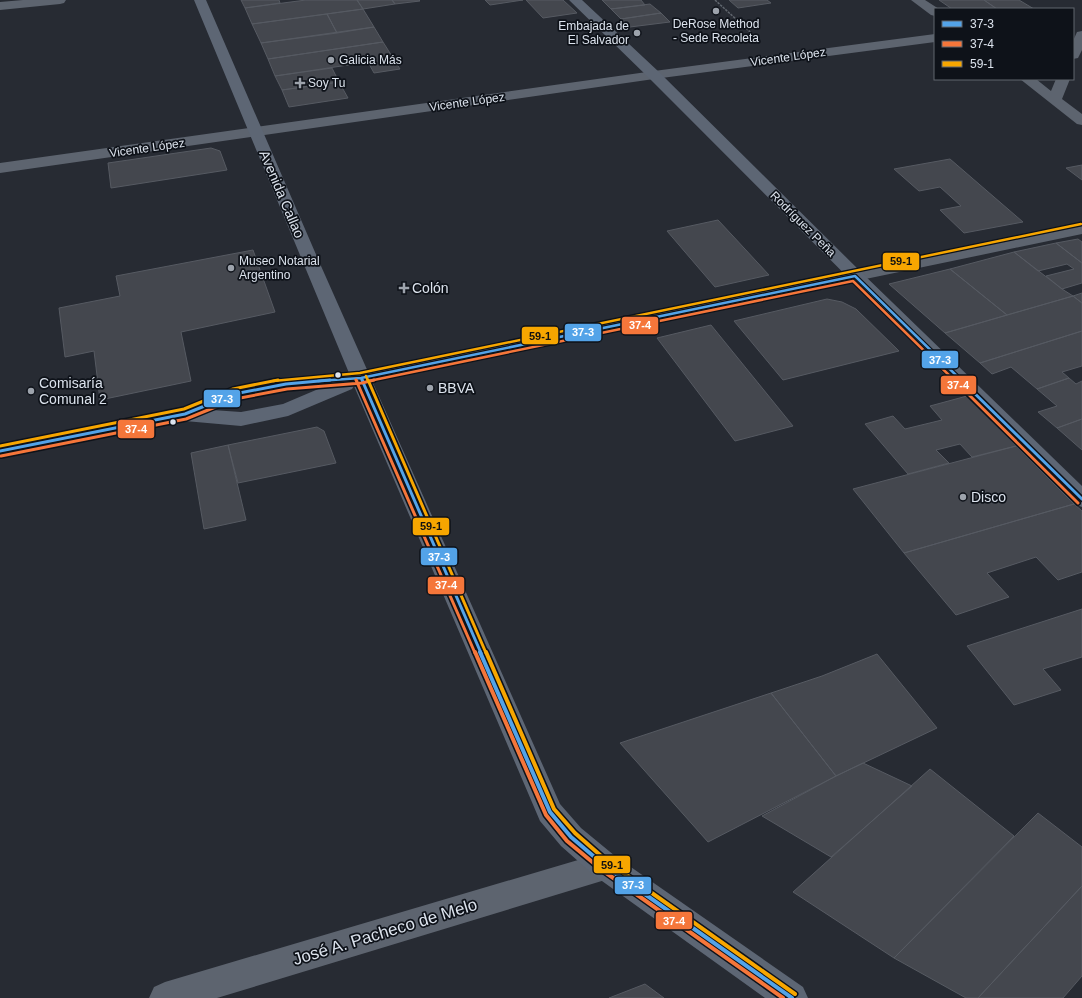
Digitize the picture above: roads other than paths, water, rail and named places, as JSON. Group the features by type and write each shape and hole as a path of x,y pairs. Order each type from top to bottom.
{"main road":[{"name":"Avenida Callao","path":"200,0 361,378 550,812 571,837 606,866 792,998"},
{"name":"Rodríguez Peña","path":"575,0 654,75 855,276 1082,499"},
{"path":"184,414 241,419 288,410 361,378"},
{"path":"0,451 184,414 234,394 286,384 361,378"}],"street":[{"path":"0,6 60,0"},
{"path":"917,0 934,11"},
{"path":"1074,53 1082,33"},
{"name":"Vicente López","path":"0,168 257,133 654,75 934,38"},
{"path":"1028,80 1082,121"},
{"path":"1054,100 1063,80"},
{"path":"361,378 1082,230"},
{"name":"José A. Pacheco de Melo","path":"165,998 606,866"}],"place":[{"name":"DeRose Method - Sede Recoleta","path":"716,11"},
{"name":"Embajada de El Salvador","path":"637,33"},
{"name":"Galicia Más","path":"331,60"},
{"name":"Soy Tu","path":"300,83"},
{"name":"Museo Notarial Argentino","path":"231,268"},
{"name":"Colón","path":"404,288"},
{"name":"BBVA","path":"430,388"},
{"name":"Comisaría Comunal 2","path":"31,391"},
{"name":"Disco","path":"963,497"}]}
